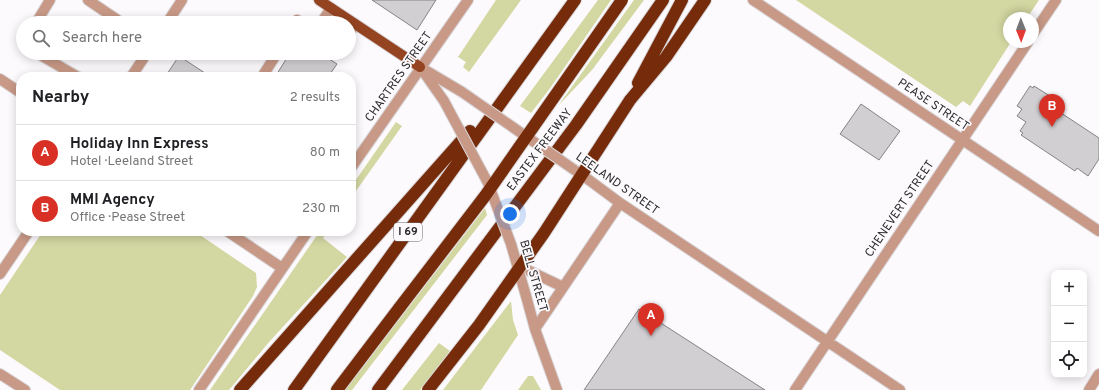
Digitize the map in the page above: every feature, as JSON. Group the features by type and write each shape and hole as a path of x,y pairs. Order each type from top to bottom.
{"highway":[{"name":"I 69","path":"294,390 575,0"},
{"path":"337,390 485,196 622,0"},
{"name":"EASTEX FREEWAY","path":"378,390 576,126 663,0"},
{"path":"428,390 479,325 540,239 630,100 682,0"},
{"path":"630,100 666,57 705,0"},
{"path":"240,390 521,73"}],"main road":[{"name":"LEELAND STREET","path":"319,0 343,16"},
{"name":"LEELAND STREET","path":"356,25 420,67"}],"street":[{"path":"40,16 50,0"},
{"path":"88,0 112,16"},
{"path":"172,16 182,0"},
{"name":"CHARTRES STREET","path":"356,161 468,0"},
{"name":"PEASE STREET","path":"753,0 1099,231"},
{"path":"1039,25 1056,0"},
{"path":"326,16 331,8"},
{"name":"CHENEVERT STREET","path":"795,390 829,342 897,236 1024,48"},
{"path":"49,60 69,72"},
{"path":"134,72 142,60"},
{"path":"265,72 273,60"},
{"name":"LEELAND STREET","path":"420,67 462,92 589,180 620,204 900,390"},
{"name":"BELL STREET","path":"420,67 444,101 488,183 517,265 534,329 557,390"},
{"path":"0,79 16,90"},
{"path":"534,329 620,204"},
{"path":"0,274 26,236"},
{"path":"234,236 282,268"},
{"path":"199,390 304,236"},
{"path":"517,265 563,287"},
{"path":"0,374 25,390"},
{"path":"1089,390 1099,374"}],"green space":[{"path":"496,0 521,0 469,72 463,67 466,62 458,57"},
{"path":"598,0 611,0 551,87 531,113 520,106"},
{"path":"634,0 644,0 592,70 558,106"},
{"path":"796,0 1039,0 1031,12 1003,12 1003,48 1007,48 970,106 963,101 956,107"},
{"path":"396,122 402,126 356,191 356,180"},
{"path":"485,208 487,215 352,390 345,390"},
{"path":"40,236 201,236 256,273 257,287 253,296 190,390 60,390 0,350 0,295"},
{"path":"317,236 324,236 323,238 347,257 270,341 229,390 210,390"},
{"path":"511,301 513,320 518,335 481,390 443,390"},
{"path":"439,343 450,351 420,390 402,390"},
{"path":"528,376 533,376 541,390 518,390"}],"building":[{"path":"372,0 436,0 417,30"},
{"path":"176,60 185,60 203,72 168,72"},
{"path":"286,60 331,60 337,64 331,72 278,72"},
{"path":"1030,86 1033,88 1034,86 1050,96 1046,103 1099,138 1099,159 1088,176 1077,168 1075,171 1021,135 1023,133 1020,131 1026,122 1017,116 1022,109 1017,106"},
{"path":"861,104 900,131 879,160 840,134"},
{"path":"639,309 765,390 584,390"}],"place":[{"name":"MMI Agency","path":"1052,127"},
{"name":"Holiday Inn Express","path":"651,336"}]}
